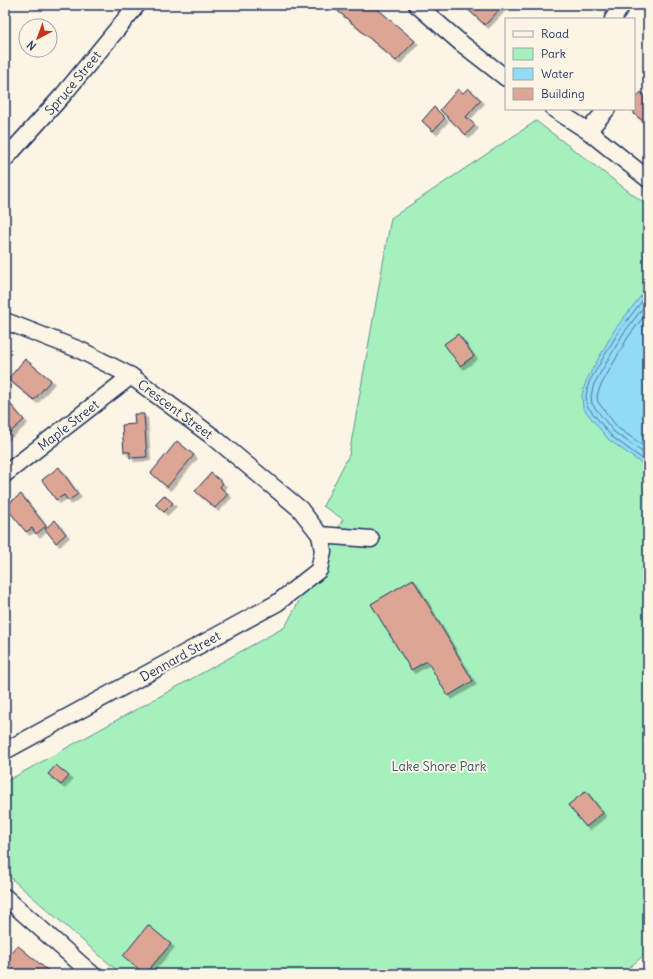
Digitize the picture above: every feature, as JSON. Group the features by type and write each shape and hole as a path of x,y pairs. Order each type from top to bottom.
{"street":[{"name":"Spruce Street","path":"5,159 62,95 137,5"},
{"path":"417,5 461,43 505,77"},
{"path":"614,18 622,5"},
{"path":"556,110 588,131 648,179"},
{"path":"588,131 606,110"},
{"name":"Crescent Street","path":"5,322 80,350 131,376 216,438 300,509 320,535"},
{"name":"Maple Street","path":"5,474 131,376"},
{"path":"320,535 371,538"},
{"name":"Dennard Street","path":"5,751 277,603 319,570 323,551 320,535"},
{"path":"5,897 92,974"}],"green space":[{"name":"Lake Shore Park","path":"536,121 648,206 648,952 621,974 121,974 5,873 5,782 285,627 343,519 323,506 349,455 391,218"}],"water":[{"path":"648,287 648,468 608,439 583,408 582,395 586,381 615,329"}],"building":[{"path":"331,5 373,5 415,41 396,61"},
{"path":"463,5 504,5 485,25"},
{"path":"468,88 481,100 466,117 475,125 466,135 440,110 458,89 463,93"},
{"path":"641,92 648,98 648,125 634,114 635,99"},
{"path":"434,107 445,118 433,131 422,121"},
{"path":"458,334 474,356 460,366 444,344"},
{"path":"25,359 51,380 34,400 8,379"},
{"path":"5,398 24,420 5,437"},
{"path":"134,414 144,414 147,457 130,458 130,452 124,452 122,425 135,424"},
{"path":"177,441 194,455 167,487 151,473"},
{"path":"59,467 78,494 68,501 64,495 56,500 42,480"},
{"path":"211,473 223,483 220,487 228,494 215,508 195,491"},
{"path":"21,494 46,526 36,534 32,528 26,532 5,506"},
{"path":"164,495 173,503 164,512 155,504"},
{"path":"55,520 66,534 56,543 45,529"},
{"path":"413,579 473,681 448,696 427,661 411,670 371,604"},
{"path":"56,765 69,776 61,785 48,774"},
{"path":"586,791 603,813 586,827 568,805"},
{"path":"148,925 171,944 145,974 123,956"},
{"path":"17,945 52,974 5,974 5,960"}]}
